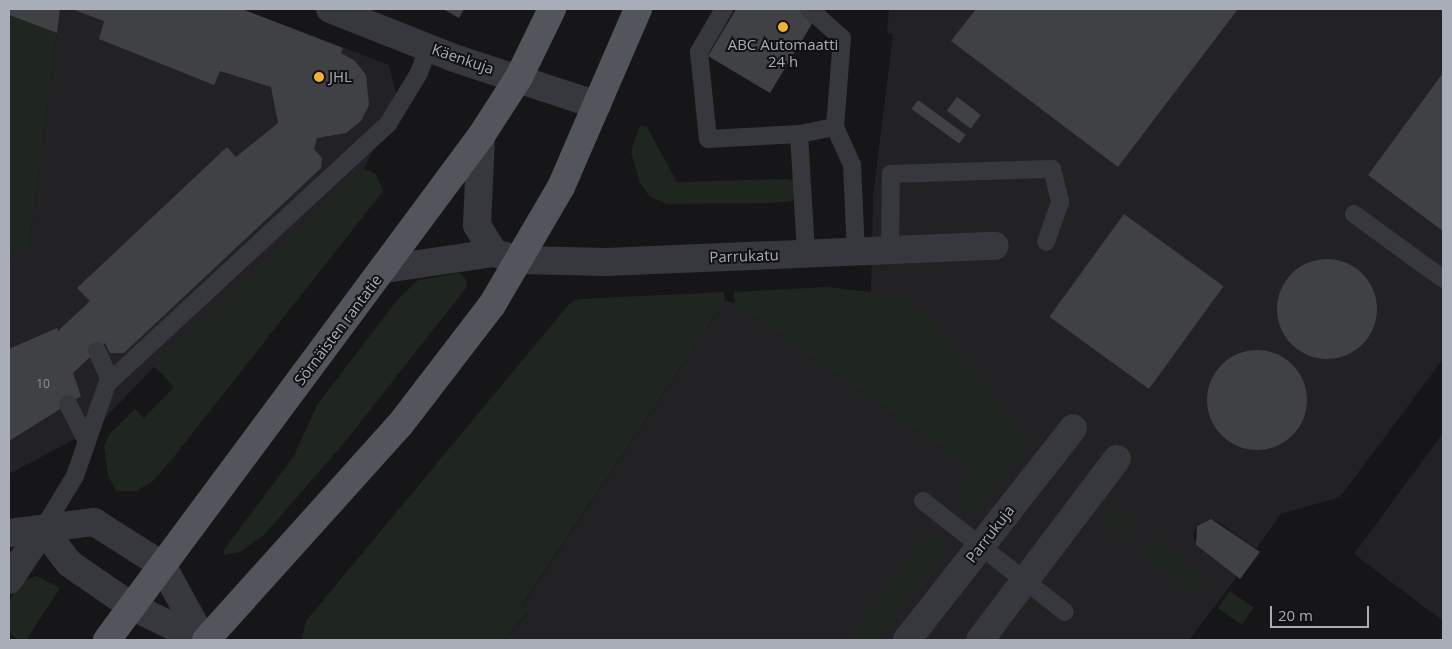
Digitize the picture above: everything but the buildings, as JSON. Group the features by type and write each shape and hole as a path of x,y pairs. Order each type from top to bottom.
{"main road":[{"name":"Sörnäisten rantatie","path":"107,640 385,269 481,136 518,77 552,9"},
{"path":"203,640 399,426 492,304 521,260 561,187 638,9"}],"street":[{"name":"Käenkuja","path":"330,9 428,48 597,105"},
{"path":"481,136 477,225 494,253"},
{"name":"Parrukatu","path":"385,269 494,253 521,260 606,262 995,246"},
{"name":"Parrukuja","path":"907,640 1073,428"},
{"path":"980,640 1116,459"},
{"path":"9,533 94,522 162,565 203,640"},
{"path":"43,529 70,563 132,606 203,640"},
{"path":"9,580 43,529"}],"lane":[{"path":"724,9 699,52 708,139 799,134 835,127"},
{"path":"809,9 842,38 835,127 852,165 856,252"},
{"path":"43,529 75,476 110,380 388,124 420,73 428,48"},
{"path":"799,134 806,254"},
{"path":"890,250 891,174 1052,169 1060,202 1046,242"},
{"path":"1354,214 1443,279"},
{"path":"96,351 110,380"},
{"path":"68,404 87,442"},
{"path":"923,501 982,544 1065,612"}],"shaded area":[{"path":"60,9 242,9 389,65 397,97 364,169 155,366 94,429 9,474 9,257 29,248"},
{"path":"889,9 1443,9 1443,359 1340,497 1281,514 1256,549 1217,521 1208,520 1197,526 1193,535 1198,547 1237,577 1189,640 504,640 529,612 522,606 725,301 735,303 975,471 934,322 907,300 871,292 873,196 893,34 887,33"},
{"path":"9,15 57,33 29,248 9,257"},
{"path":"640,125 647,127 677,182 786,179 792,180 797,195 792,201 775,203 667,204 650,197 640,183 631,152"},
{"path":"364,169 376,174 383,191 153,481 136,491 116,491 108,475 104,446 109,435 135,409 144,418 174,387 154,366"},
{"path":"460,273 467,281 466,288 344,443 264,535 240,552 224,555 223,551 294,456 317,405 398,299 418,280"},
{"path":"826,287 871,292 907,299 915,305 934,322 1030,444 974,513 954,500 975,471 735,303 734,292"},
{"path":"724,292 725,301 522,605 529,611 504,640 302,640 306,621 570,303 579,299"},
{"path":"1443,433 1443,621 1354,554"},
{"path":"1112,506 1136,523 1124,539 1101,522"},
{"path":"928,533 948,546 877,640 847,640"},
{"path":"1155,539 1206,578 1194,593 1143,555"},
{"path":"36,576 60,588 27,639 18,639 9,633 9,601 23,581"},
{"path":"1230,591 1254,608 1242,625 1218,608"}],"place":[{"name":"ABC Automaatti 24 h","path":"783,27"},
{"name":"JHL","path":"319,77"}]}
